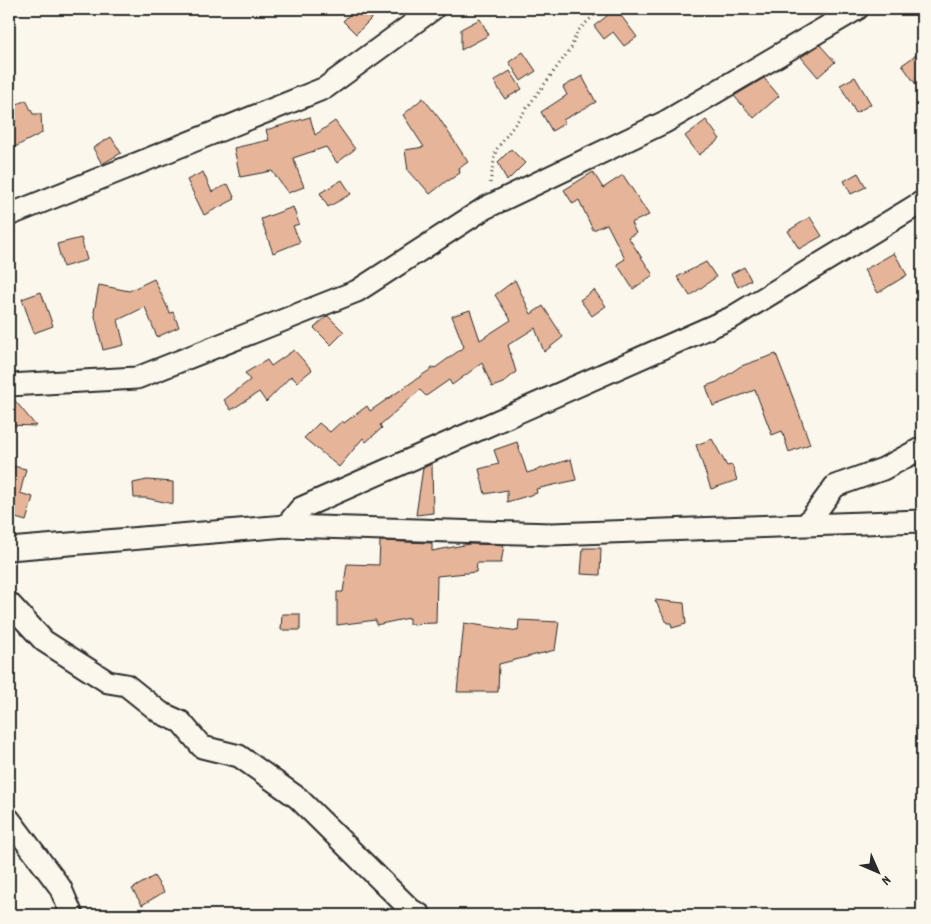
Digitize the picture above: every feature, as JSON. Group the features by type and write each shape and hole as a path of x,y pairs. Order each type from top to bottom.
{"street":[{"path":"9,215 325,88 433,9"},
{"path":"9,385 137,378 357,291 485,208 665,122 857,9"},
{"path":"286,526 301,508 731,318 922,202"},
{"path":"807,524 836,486 882,469 922,448"},
{"path":"9,549 286,526 552,534 922,521"},
{"path":"9,604 44,641 108,682 126,685 161,713 182,722 202,747 239,756 298,798 411,910 420,915"},
{"path":"9,819 60,887 72,915"}],"path":[{"path":"485,208 496,150 571,48 577,32 600,9"}],"building":[{"path":"355,9 364,9 373,17 356,34 343,21"},
{"path":"616,9 637,37 624,46 613,32 604,39 594,26"},
{"path":"480,19 489,35 461,50 461,29"},
{"path":"820,45 835,62 818,77 801,57"},
{"path":"523,52 536,71 521,81 509,62"},
{"path":"916,55 922,63 922,93 902,65"},
{"path":"510,71 522,89 505,99 494,81"},
{"path":"582,76 596,102 563,120 565,123 552,131 541,112 567,95 563,87"},
{"path":"855,77 871,104 856,113 840,85"},
{"path":"764,78 779,96 754,118 734,96"},
{"path":"423,98 439,118 468,162 459,168 460,173 430,194 408,171 405,150 424,147 403,115"},
{"path":"26,100 33,114 41,114 42,133 9,150 9,108"},
{"path":"310,117 315,135 335,121 355,149 337,163 326,147 293,158 304,187 288,193 272,171 240,177 234,148 269,140 266,130"},
{"path":"706,120 720,139 699,155 685,136"},
{"path":"111,137 121,153 102,164 93,148"},
{"path":"511,149 525,163 507,181 498,162"},
{"path":"203,172 212,192 228,184 235,199 204,215 187,180"},
{"path":"593,172 603,188 623,175 649,215 631,223 636,233 628,237 653,275 633,289 617,264 625,259 607,224 593,230 579,200 573,204 564,190"},
{"path":"858,173 866,187 851,194 844,181"},
{"path":"342,180 351,194 328,207 320,193"},
{"path":"293,207 299,224 293,226 300,242 273,253 261,219"},
{"path":"810,217 822,236 799,249 788,231"},
{"path":"81,238 87,260 63,267 57,244"},
{"path":"894,253 907,275 878,293 864,270"},
{"path":"706,262 716,277 690,296 677,277"},
{"path":"744,267 751,280 738,287 731,274"},
{"path":"154,279 170,313 173,312 179,327 157,337 145,307 118,320 124,345 103,350 94,312 99,285 129,291"},
{"path":"515,280 531,314 543,306 563,337 544,352 535,328 508,345 516,372 503,383 492,387 482,363 452,385 449,380 426,396 420,390 380,425 382,428 366,442 363,438 339,467 304,438 319,423 330,432 342,421 344,423 367,406 370,411 464,347 452,316 470,310 480,340 511,320 495,295"},
{"path":"594,290 606,306 592,316 580,300"},
{"path":"41,292 53,326 34,333 22,299"},
{"path":"327,316 344,332 331,345 314,328"},
{"path":"294,350 312,370 297,382 291,376 266,402 259,392 231,410 224,400 250,380 245,373 267,360 271,366"},
{"path":"776,354 810,444 789,452 782,431 772,435 755,390 713,406 706,386 717,382 741,366"},
{"path":"9,397 12,397 36,426 9,425"},
{"path":"712,439 727,466 732,465 737,480 711,489 696,445"},
{"path":"517,442 527,473 571,459 576,480 536,489 537,493 507,502 507,490 485,494 479,469 499,464 494,450"},
{"path":"432,464 433,513 416,515 423,468"},
{"path":"9,465 26,469 20,493 33,497 26,521 9,516"},
{"path":"147,480 173,482 173,504 146,498 134,498 133,483"},
{"path":"380,541 432,543 432,551 469,544 504,545 501,563 477,563 476,572 437,576 436,623 409,624 409,618 376,625 376,620 337,625 337,592 343,592 347,564 379,565"},
{"path":"583,548 601,548 600,575 581,574"},
{"path":"655,600 684,603 686,624 672,628 671,623 667,623"},
{"path":"282,614 300,614 300,630 281,630"},
{"path":"519,620 559,622 555,650 499,664 498,692 457,692 464,623 518,631"},
{"path":"154,876 164,892 142,905 132,889"}]}
